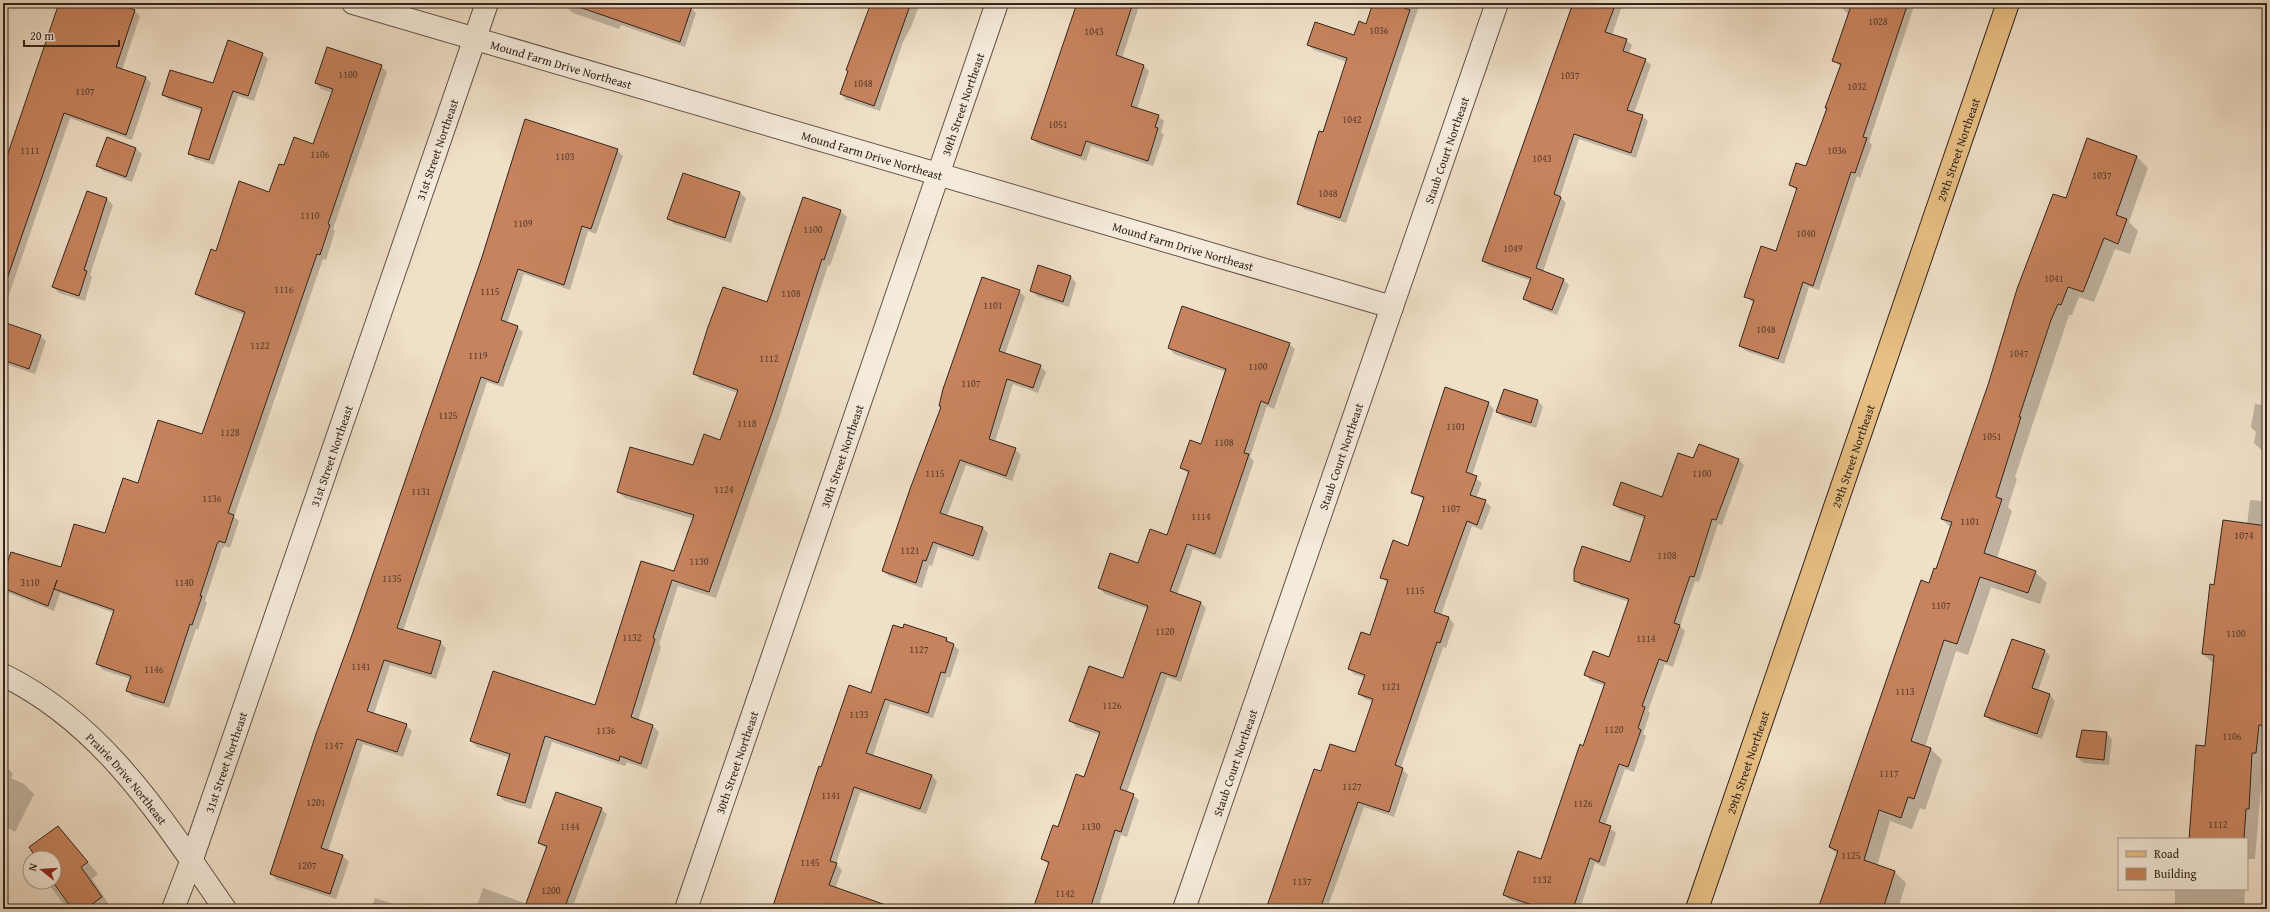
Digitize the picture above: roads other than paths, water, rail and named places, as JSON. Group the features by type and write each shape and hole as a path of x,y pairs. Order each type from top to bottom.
{"main road":[{"name":"29th Street Northeast","path":"1697,909 2008,3"}],"street":[{"name":"Mound Farm Drive Northeast","path":"353,3 475,40 939,173 1392,307"},
{"name":"31st Street Northeast","path":"173,909 191,862 487,3"},
{"name":"30th Street Northeast","path":"686,909 997,3"},
{"name":"Staub Court Northeast","path":"1184,909 1497,3"},
{"name":"Prairie Drive Northeast","path":"3,675 30,688 72,721 111,756 152,804 225,909"}]}
